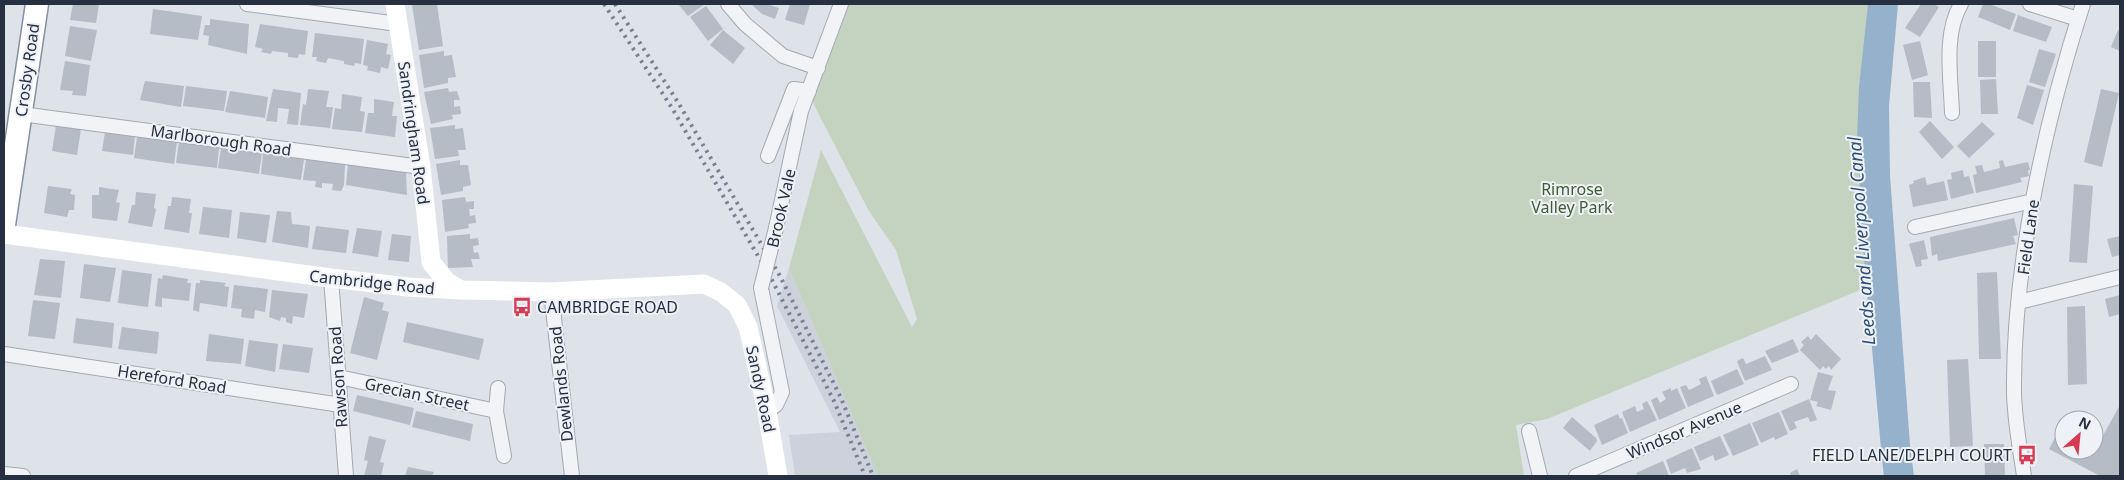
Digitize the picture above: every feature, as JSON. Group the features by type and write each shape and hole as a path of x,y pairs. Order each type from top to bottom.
{"highway":[{"name":"Crosby Road","path":"4,225 37,4"}],"main road":[{"name":"Sandringham Road","path":"395,4 421,167 431,262"},
{"name":"Cambridge Road","path":"4,234 408,287 551,292 704,284 721,292 736,305"},
{"path":"408,287 420,279 431,262 447,282 461,290"},
{"name":"Sandy Road","path":"736,305 748,327 767,411 778,476"}],"street":[{"path":"248,4 398,24"},
{"path":"728,4 744,24 783,56 818,68"},
{"name":"Brook Vale","path":"767,411 776,405 782,392 761,288 801,111 841,4"},
{"path":"1952,113 1950,45 1954,16 1961,4"},
{"path":"2030,4 2078,20"},
{"name":"Field Lane","path":"2024,476 2014,390 2019,302 2033,201 2063,72 2083,4"},
{"path":"768,156 794,90 809,91"},
{"name":"Marlborough Road","path":"20,114 421,167"},
{"path":"1915,228 2033,201"},
{"path":"2019,302 2120,276"},
{"name":"Rawson Road","path":"331,278 346,476"},
{"name":"Dewlands Road","path":"551,292 572,476"},
{"name":"Hereford Road","path":"4,354 340,405"},
{"name":"Grecian Street","path":"338,377 496,411"},
{"name":"Windsor Avenue","path":"1576,476 1791,384"},
{"path":"498,388 496,411 504,456"},
{"path":"1529,431 1540,476"},
{"path":"4,474 23,476"}],"shaded area":[{"path":"789,268 878,476 795,476 789,435 840,432 777,306"}],"green space":[{"name":"Rimrose Valley Park","path":"841,4 1884,4 1882,281 1547,419 1516,425 1524,476 878,476 789,268 821,150 912,327 917,319 896,250 869,211 815,107 809,91"}],"water":[{"path":"1868,4 1898,4 1889,106 1890,176 1910,445 1914,476 1884,476 1882,460 1864,259 1857,140 1859,87"}],"building":[{"path":"73,4 99,4 96,23 70,20"},
{"path":"437,4 443,46 419,50 412,5"},
{"path":"678,4 705,4 688,16"},
{"path":"751,4 767,4 779,8 775,19 762,14"},
{"path":"790,4 810,4 804,25 785,20"},
{"path":"1921,4 1934,4 1939,7 1920,37 1905,28"},
{"path":"1983,4 1989,4 2016,14 2010,30 1978,17"},
{"path":"706,6 723,29 708,41 690,17"},
{"path":"153,9 202,16 198,40 150,34"},
{"path":"2018,15 2052,27 2046,42 2013,31"},
{"path":"210,19 249,24 247,54 208,45 209,36 203,35 205,25 210,25"},
{"path":"260,24 308,31 305,55 299,54 298,58 288,57 288,53 272,51 271,54 261,52 263,49 255,47"},
{"path":"70,26 97,30 91,61 65,56"},
{"path":"723,30 745,48 733,64 710,45"},
{"path":"2118,30 2120,31 2120,51 2111,47"},
{"path":"315,33 364,39 361,64 355,63 354,66 344,64 344,61 328,58 326,63 316,61 317,57 312,57"},
{"path":"367,40 388,44 386,54 391,55 388,69 381,67 380,73 367,70 368,66 363,65"},
{"path":"1920,41 1928,75 1912,80 1903,45"},
{"path":"1978,41 1996,41 1996,77 1978,77"},
{"path":"2039,49 2056,54 2045,87 2029,82"},
{"path":"444,51 444,56 452,55 456,77 448,78 448,83 424,88 419,55"},
{"path":"65,61 90,65 86,96 72,95 73,91 60,90"},
{"path":"1996,79 1998,114 1981,114 1980,80"},
{"path":"145,81 184,86 181,107 140,100"},
{"path":"1913,82 1930,82 1932,118 1914,117"},
{"path":"2027,85 2044,90 2033,125 2017,118"},
{"path":"186,86 227,91 224,111 183,106"},
{"path":"448,88 449,92 457,91 460,100 454,100 454,107 460,106 461,114 452,115 453,119 431,124 424,92"},
{"path":"273,89 301,93 298,125 287,124 289,109 278,108 277,122 266,121"},
{"path":"308,89 329,91 326,107 333,107 330,128 300,125 303,104 306,105"},
{"path":"2101,89 2119,93 2102,167 2084,162"},
{"path":"230,91 268,97 265,118 225,112"},
{"path":"342,94 362,97 360,111 365,112 362,132 332,129 335,108 341,109"},
{"path":"374,99 394,102 392,116 397,116 395,137 365,133 368,113 374,113"},
{"path":"1930,121 1954,147 1942,159 1919,132"},
{"path":"1982,122 1995,134 1969,158 1957,146"},
{"path":"56,125 81,129 77,155 52,151"},
{"path":"455,125 455,129 463,128 466,150 458,150 459,156 435,159 430,128"},
{"path":"105,132 135,136 133,155 102,151"},
{"path":"137,137 177,142 174,164 134,158"},
{"path":"179,142 219,148 217,168 176,163"},
{"path":"221,148 262,153 259,174 218,168"},
{"path":"263,153 304,159 301,180 261,174"},
{"path":"306,159 345,164 344,185 341,191 332,190 333,184 322,183 322,188 315,187 316,181 303,180"},
{"path":"460,160 460,165 468,165 471,185 463,187 463,191 441,195 436,164"},
{"path":"2003,160 2005,167 2028,162 2029,176 2020,178 2022,182 1976,193 1973,175 1977,174 1975,166 1982,165 1984,172 2000,168 1999,161"},
{"path":"348,164 406,172 407,195 346,185"},
{"path":"1963,170 1964,177 1969,176 1974,193 1951,199 1947,180 1952,179 1951,173"},
{"path":"1925,177 1927,185 1944,181 1948,200 1913,207 1909,185 1914,183 1913,181"},
{"path":"2074,184 2093,186 2087,263 2069,262"},
{"path":"48,186 72,189 70,194 75,195 74,210 69,210 67,217 44,213"},
{"path":"99,187 119,190 116,202 120,203 117,221 92,218 92,195 99,195"},
{"path":"136,192 156,194 154,208 156,209 152,227 128,223 132,205 135,205"},
{"path":"172,197 191,199 189,213 192,213 189,233 164,229 168,206 171,206"},
{"path":"465,197 466,202 474,201 474,209 469,209 470,216 475,215 476,223 468,224 469,228 445,232 442,200"},
{"path":"203,207 232,210 229,238 199,234"},
{"path":"277,211 291,212 292,224 310,226 308,248 272,242"},
{"path":"240,212 270,215 266,243 237,238"},
{"path":"2014,218 2018,235 2013,236 2016,244 1938,261 1937,254 1932,256 1930,237"},
{"path":"316,226 349,230 346,253 312,249"},
{"path":"357,228 382,231 378,257 352,253"},
{"path":"392,234 411,236 409,262 388,260"},
{"path":"470,234 470,239 478,238 479,245 473,246 474,253 478,252 480,259 471,259 473,267 448,268 447,236"},
{"path":"2120,236 2120,255 2112,257 2107,239"},
{"path":"1924,240 1928,259 1921,260 1922,266 1916,267 1909,244"},
{"path":"40,259 65,261 61,298 34,295"},
{"path":"84,264 116,268 110,302 80,298"},
{"path":"122,270 152,274 148,307 118,303"},
{"path":"1997,272 2001,359 1979,359 1977,273"},
{"path":"163,275 188,279 187,283 191,283 189,301 162,298 162,307 155,306 158,278 162,279"},
{"path":"200,280 226,283 224,286 229,287 227,307 200,303 199,312 193,310 196,283 200,283"},
{"path":"234,285 268,289 265,312 255,310 254,319 241,317 242,309 231,308"},
{"path":"272,290 308,294 304,318 293,316 292,324 286,322 286,318 281,317 280,321 269,317"},
{"path":"2120,295 2120,314 2109,317 2105,299"},
{"path":"364,297 384,303 382,310 389,312 377,360 350,353"},
{"path":"33,300 60,303 55,339 28,336"},
{"path":"2085,306 2087,384 2068,385 2067,307"},
{"path":"76,318 114,323 112,348 73,343"},
{"path":"407,322 484,339 479,360 403,342"},
{"path":"122,327 159,332 157,354 118,349"},
{"path":"209,334 244,339 241,364 206,361"},
{"path":"1816,334 1841,359 1831,370 1829,366 1826,369 1823,366 1820,370 1800,350 1804,345 1801,342 1808,336 1811,340"},
{"path":"1793,339 1799,352 1772,363 1765,351"},
{"path":"249,340 278,344 275,372 245,366"},
{"path":"283,344 313,348 309,373 279,369"},
{"path":"1765,356 1772,370 1745,381 1737,361 1743,358 1746,364"},
{"path":"1968,359 1973,446 1950,447 1947,360"},
{"path":"1737,369 1744,384 1717,395 1711,381"},
{"path":"1818,372 1833,376 1828,390 1836,391 1831,410 1816,406 1818,402 1810,400"},
{"path":"1706,376 1714,396 1688,407 1680,387 1686,385 1689,390 1701,384 1699,379"},
{"path":"1671,388 1671,391 1677,388 1686,408 1659,420 1651,400 1657,397 1660,403 1666,399 1662,392"},
{"path":"357,395 414,408 410,425 353,411"},
{"path":"1809,399 1817,420 1810,422 1808,417 1794,422 1797,428 1790,431 1781,411"},
{"path":"1647,401 1657,420 1630,432 1622,412 1635,406 1637,412 1644,409 1642,404"},
{"path":"2120,405 2120,476 2100,476 2070,460 2104,460 2104,434"},
{"path":"416,411 473,424 470,441 412,427"},
{"path":"1779,412 1788,434 1775,440 1774,437 1761,443 1752,423"},
{"path":"1618,414 1620,419 1622,418 1628,433 1602,445 1594,425"},
{"path":"1572,417 1596,438 1597,441 1590,451 1563,428"},
{"path":"1750,423 1759,445 1733,456 1723,435"},
{"path":"369,436 386,440 380,462 384,463 381,476 364,476 368,461 364,460"},
{"path":"1720,436 1729,455 1715,461 1713,455 1700,461 1694,447"},
{"path":"2054,440 2054,452 2049,449"},
{"path":"1984,444 2004,444 2005,476 1985,476"},
{"path":"1692,448 1701,469 1687,473 1685,468 1671,474 1666,460"},
{"path":"1663,461 1669,476 1638,476 1636,473"},
{"path":"408,467 434,472 432,476 405,476"},
{"path":"1797,469 1800,476 1791,476 1790,473"}],"railway":[{"path":"604,4 672,108 772,280 834,401 865,476"},
{"path":"615,4 679,104 780,276 841,398 873,476"}],"place":[{"name":"CAMBRIDGE ROAD","path":"522,307"},
{"name":"FIELD LANE/DELPH COURT","path":"2027,455"}],"water label":[{"name":"Leeds and Liverpool Canal","path":"1862,241"}]}
